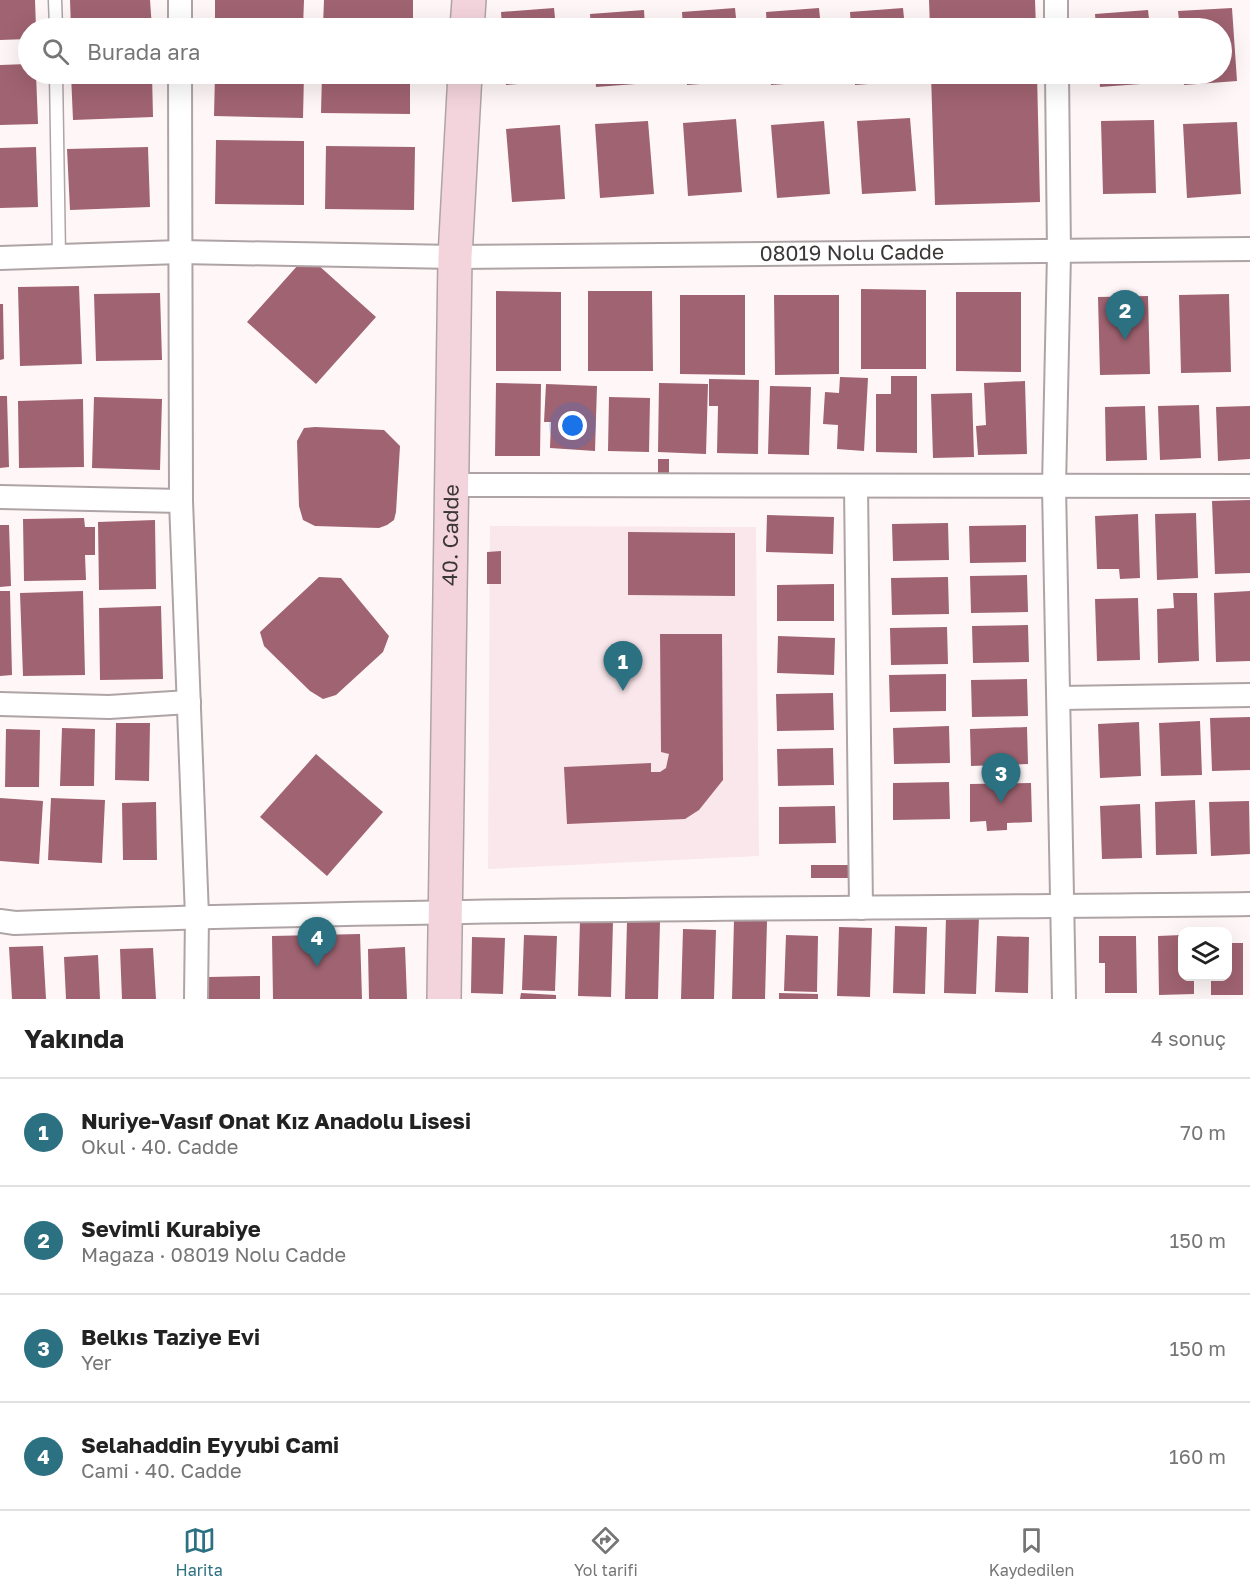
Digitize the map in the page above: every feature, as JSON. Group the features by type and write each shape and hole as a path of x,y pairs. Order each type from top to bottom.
{"street":[{"path":"180,0 180,18"},
{"path":"468,18 469,0"},
{"path":"1056,0 1056,18"},
{"path":"180,84 181,501 197,916 196,999"},
{"name":"40. Cadde","path":"444,999 455,257 464,84"},
{"path":"1057,84 1059,253 1054,487 1060,698 1064,999"},
{"name":"08019 Nolu Cadde","path":"0,258 180,252 455,257 1059,253 1250,249"},
{"path":"452,484 1250,486"},
{"path":"856,486 861,908"},
{"path":"0,497 181,501"},
{"path":"1060,698 1250,695"},
{"path":"0,704 109,707 189,702"},
{"path":"0,921 15,923 197,916 445,912 1250,904"}],"lane":[{"path":"55,0 56,18"},
{"path":"56,84 59,256"}],"shaded area":[{"path":"490,526 756,527 759,856 488,869"}],"building":[{"path":"0,0 35,0 36,18 18,18 18,39 0,40"},
{"path":"70,0 150,0 151,18 71,18"},
{"path":"215,0 304,0 303,18 215,18"},
{"path":"324,0 413,0 413,18 323,18"},
{"path":"929,0 1035,0 1036,18 930,18"},
{"path":"554,8 555,18 501,18 501,12"},
{"path":"735,8 736,18 682,18 682,12"},
{"path":"819,8 820,18 766,18 766,12"},
{"path":"903,8 904,18 850,18 850,12"},
{"path":"1232,8 1237,81 1232,81 1232,18 1179,18 1178,11"},
{"path":"644,10 644,18 590,18 590,14"},
{"path":"1148,10 1149,18 1095,18 1095,14"},
{"path":"18,64 18,84 36,84 38,124 0,125 0,65"},
{"path":"71,84 152,84 153,117 73,120"},
{"path":"215,84 304,84 303,118 214,116"},
{"path":"322,84 410,84 410,114 321,113"},
{"path":"596,84 636,84 596,87"},
{"path":"931,84 1037,84 1040,202 935,205"},
{"path":"1100,84 1140,84 1100,87"},
{"path":"910,118 916,191 862,194 857,121"},
{"path":"736,119 742,192 688,196 683,123"},
{"path":"1154,120 1156,193 1103,194 1101,121"},
{"path":"648,121 654,194 600,198 595,124"},
{"path":"824,121 830,194 777,198 771,125"},
{"path":"1237,122 1241,194 1187,198 1183,124"},
{"path":"560,125 565,199 512,202 506,129"},
{"path":"216,140 304,141 304,205 215,204"},
{"path":"326,146 415,147 414,210 325,209"},
{"path":"36,147 38,207 0,208 0,148"},
{"path":"148,147 150,207 70,210 67,149"},
{"path":"307,255 376,317 316,384 247,322"},
{"path":"79,286 82,364 20,366 18,287"},
{"path":"861,289 926,290 926,369 861,369"},
{"path":"496,291 561,292 561,371 496,371"},
{"path":"588,291 652,291 653,371 588,371"},
{"path":"956,292 1021,292 1021,372 956,371"},
{"path":"160,293 162,360 96,361 94,294"},
{"path":"1229,294 1231,372 1181,373 1179,295"},
{"path":"680,295 745,295 745,375 680,374"},
{"path":"774,295 839,295 839,374 775,375"},
{"path":"1148,296 1150,374 1100,375 1098,297"},
{"path":"0,304 3,304 4,359 0,360"},
{"path":"891,376 917,376 917,453 876,452 876,394 891,394"},
{"path":"840,377 868,378 864,451 837,449 838,425 823,424 825,392 839,393"},
{"path":"709,379 759,380 758,454 717,453 718,406 709,406"},
{"path":"1025,381 1027,454 978,455 976,426 986,425 984,383"},
{"path":"496,383 541,384 540,456 495,456"},
{"path":"659,383 708,384 706,454 658,452"},
{"path":"546,384 597,386 595,451 550,448 551,422 544,422"},
{"path":"770,386 811,387 809,455 768,454"},
{"path":"972,393 974,457 933,458 931,394"},
{"path":"0,396 7,396 9,467 0,468"},
{"path":"94,397 162,399 160,470 92,468"},
{"path":"609,397 650,398 649,452 608,451"},
{"path":"83,399 84,467 19,468 18,401"},
{"path":"1199,405 1201,458 1160,460 1158,406"},
{"path":"1145,406 1147,460 1106,461 1105,407"},
{"path":"1250,406 1250,459 1218,461 1216,407"},
{"path":"304,428 384,430 400,446 394,520 379,528 315,526 303,520 299,506 297,441"},
{"path":"658,459 669,459 669,476 658,476"},
{"path":"1250,500 1250,573 1215,574 1212,501"},
{"path":"1196,513 1198,578 1157,580 1155,514"},
{"path":"1138,514 1140,578 1120,579 1119,569 1097,569 1095,516"},
{"path":"767,515 834,517 833,554 766,552"},
{"path":"84,518 85,527 95,527 95,555 85,555 86,580 24,581 23,519"},
{"path":"155,520 156,589 99,590 98,522"},
{"path":"948,523 949,560 893,561 892,524"},
{"path":"0,525 9,525 11,586 0,587"},
{"path":"1026,525 1026,562 970,563 969,526"},
{"path":"628,532 735,533 735,596 628,595"},
{"path":"501,551 501,584 487,584 487,552"},
{"path":"1027,575 1028,612 971,613 970,576"},
{"path":"319,577 341,578 389,636 383,652 336,695 323,699 310,691 264,646 260,632"},
{"path":"948,577 949,614 892,615 891,578"},
{"path":"834,584 834,621 777,621 777,585"},
{"path":"0,591 10,591 12,675 0,676"},
{"path":"83,591 85,675 23,676 20,593"},
{"path":"1250,591 1250,661 1216,662 1214,593"},
{"path":"1173,593 1197,593 1199,661 1158,663 1157,609 1174,608"},
{"path":"1138,598 1140,660 1097,661 1095,599"},
{"path":"161,606 163,679 100,680 99,608"},
{"path":"1028,625 1029,662 973,663 972,626"},
{"path":"947,627 948,664 891,665 890,628"},
{"path":"660,634 722,634 723,780 699,810 685,819 567,824 564,767 651,763 651,772 660,772 666,768 669,754 661,752"},
{"path":"778,636 835,638 834,675 777,673"},
{"path":"946,674 946,711 890,712 889,675"},
{"path":"1027,679 1028,716 972,717 971,680"},
{"path":"833,693 834,730 777,731 776,694"},
{"path":"1250,717 1250,770 1212,771 1210,718"},
{"path":"1200,721 1202,775 1161,776 1159,723"},
{"path":"1139,722 1141,776 1100,778 1098,724"},
{"path":"116,723 150,723 149,781 115,780"},
{"path":"949,726 950,763 894,764 893,728"},
{"path":"1027,727 1028,764 971,766 970,729"},
{"path":"62,728 95,729 94,786 60,786"},
{"path":"6,729 40,730 39,787 5,787"},
{"path":"833,748 834,785 778,786 777,749"},
{"path":"316,754 383,812 327,876 260,817"},
{"path":"949,782 950,819 893,820 893,783"},
{"path":"1031,783 1032,822 1007,823 1007,830 987,831 986,821 970,822 970,784"},
{"path":"0,798 43,801 39,864 0,861"},
{"path":"51,798 105,800 102,863 48,860"},
{"path":"1195,800 1197,854 1156,855 1155,802"},
{"path":"1249,801 1250,854 1211,856 1209,802"},
{"path":"156,802 157,860 123,860 122,803"},
{"path":"1140,804 1142,858 1102,859 1100,806"},
{"path":"835,806 836,843 779,844 779,807"},
{"path":"811,865 855,865 855,878 811,878"},
{"path":"946,916 979,917 976,994 944,993"},
{"path":"580,920 613,921 611,997 578,996"},
{"path":"734,920 767,921 765,999 732,999"},
{"path":"627,921 660,922 658,999 625,999"},
{"path":"895,926 927,927 925,994 893,993"},
{"path":"839,927 872,928 870,997 837,996"},
{"path":"683,929 716,930 714,999 681,999"},
{"path":"360,934 362,999 273,999 272,936"},
{"path":"524,935 557,936 555,991 522,990"},
{"path":"786,935 818,936 817,992 784,991"},
{"path":"1178,935 1178,981 1194,981 1194,994 1159,995 1158,936"},
{"path":"997,936 1029,937 1028,993 995,992"},
{"path":"1099,936 1136,936 1137,993 1105,993 1105,963 1099,963"},
{"path":"472,937 505,938 503,994 471,993"},
{"path":"1232,943 1243,943 1243,995 1211,995 1211,981 1232,981"},
{"path":"43,946 46,999 12,999 9,947"},
{"path":"405,947 407,999 369,999 368,949"},
{"path":"153,948 156,999 122,999 120,949"},
{"path":"98,955 100,999 66,999 64,957"},
{"path":"260,976 260,999 209,999 209,977"},
{"path":"521,993 556,995 556,999 520,999"},
{"path":"779,993 818,994 818,999 779,999"}],"place":[{"name":"Sevimli Kurabiye","path":"1125,340"},
{"name":"Nuriye-Vasıf Onat Kız Anadolu Lisesi","path":"623,691"},
{"name":"Belkıs Taziye Evi","path":"1001,803"},
{"name":"Selahaddin Eyyubi Cami","path":"317,967"}]}
